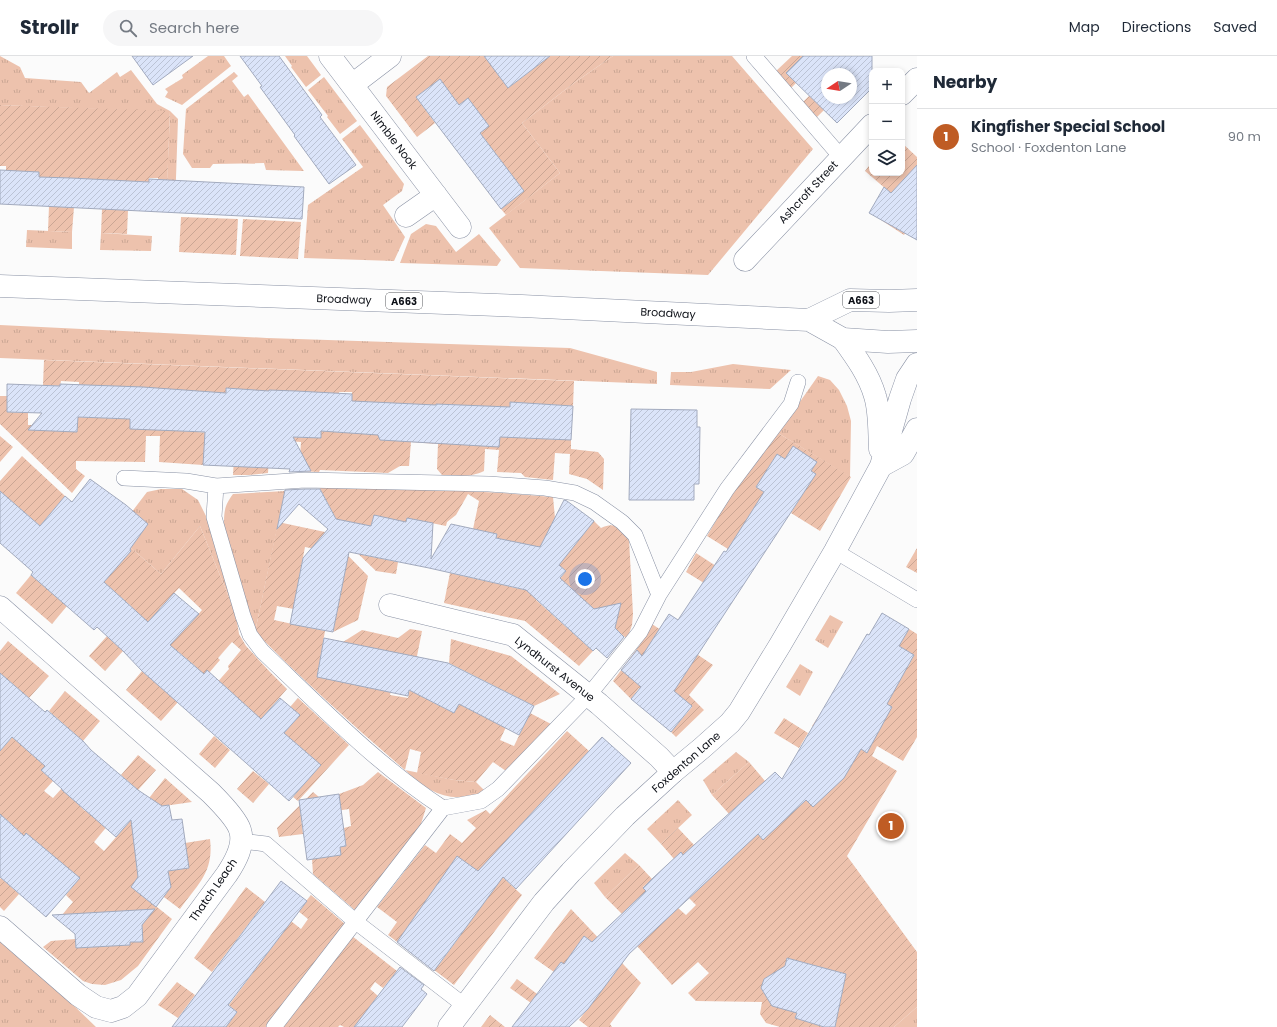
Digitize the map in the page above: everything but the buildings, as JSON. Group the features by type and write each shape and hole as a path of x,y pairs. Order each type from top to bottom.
{"main road":[{"name":"Nimble Nook","path":"330,56 460,227"},
{"path":"352,85 390,56"},
{"path":"905,91 917,79"},
{"name":"Ashcroft Street","path":"745,260 869,128"},
{"path":"406,216 436,195"},
{"name":"Broadway","path":"0,286 522,306 809,320 843,339 888,342 917,341"},
{"name":"Broadway","path":"809,320 850,300 917,300"},
{"path":"843,339 857,358 876,397 881,466 903,454 917,429"},
{"name":"Foxdenton Lane","path":"449,1027 544,902 571,872 613,828 673,772 730,723 739,712 835,551 881,466 907,379 917,364"},
{"name":"Lyndhurst Avenue","path":"390,605 513,635 599,704 654,752 673,772"},
{"path":"0,607 211,793 227,810 240,830 241,841"},
{"name":"Thatch Leach","path":"0,927 78,995 96,1007 111,1011 123,1007 137,996 228,874 236,861 241,841"}],"lane":[{"path":"754,56 841,157"},
{"path":"274,1027 443,808 481,801 498,790 588,696 640,632 659,595 727,489 791,404 798,382"},
{"path":"124,478 186,481 216,486 305,480 489,484 545,488 575,493 594,502 622,522 636,536 659,595"},
{"path":"216,486 214,517 250,635 262,652 371,753 418,792 443,808"},
{"path":"835,551 917,600"},
{"path":"241,841 266,844 356,922 465,1006"}],"green space":[{"path":"0,56 20,67 25,78 81,82 89,93 117,72 120,77 131,70 157,104 170,111 178,119 175,207 166,207 170,112 0,105"},
{"path":"208,56 224,56 231,66 182,105 165,97 168,92 165,89 183,78 182,75"},
{"path":"285,56 307,56 321,75 306,87 291,67 292,66"},
{"path":"428,56 497,56 489,62 508,88 550,56 613,56 574,83 522,123 560,173 506,215 501,209 524,191 480,133 489,126 468,99 459,105 440,79 416,97 435,123 417,137 386,96 387,87"},
{"path":"613,56 732,56 813,149 708,275 520,268 489,228 560,173 522,123 574,83"},
{"path":"792,56 803,56 796,83 790,89 775,72"},
{"path":"234,72 238,76 232,81 244,97 248,94 304,171 266,170 264,163 213,164 210,168 192,168 183,154 186,109"},
{"path":"324,77 357,121 340,134 308,90"},
{"path":"821,84 821,104 830,104 817,117 803,102"},
{"path":"0,105 170,111 167,189 158,189 158,178 149,178 149,182 39,177 39,172 10,171 6,176 6,166 0,166"},
{"path":"360,125 404,184 402,191 383,205 405,237 394,261 304,258 308,205 363,167 342,139"},
{"path":"905,146 917,157 917,165 910,173 917,179 917,214 904,235 881,220 894,196 871,176 905,176"},
{"path":"869,166 869,174 865,171"},
{"path":"49,206 74,207 72,232 48,231"},
{"path":"102,209 128,210 127,234 101,233"},
{"path":"181,217 238,219 236,255 179,252"},
{"path":"243,219 301,222 298,259 240,256"},
{"path":"426,224 436,226 456,252 479,234 501,260 497,266 400,263 411,234"},
{"path":"27,230 72,232 72,249 26,247"},
{"path":"101,233 152,236 151,251 100,250"},
{"path":"0,325 267,338 570,348 657,372 657,384 0,358"},
{"path":"44,360 574,381 573,406 510,402 509,437 563,440 564,437 571,437 571,449 598,452 604,459 603,490 587,479 569,474 570,454 555,453 553,480 525,477 521,473 497,472 499,450 485,449 484,471 474,475 442,475 437,469 438,444 411,442 409,466 400,466 388,473 320,470 319,472 299,471 301,442 270,440 268,473 233,475 235,440 220,439 219,466 216,466 217,438 205,438 203,465 159,462 160,436 146,436 145,462 76,461 76,469 85,476 72,493 0,424 0,396 7,396 7,412 28,413 28,425 42,425 42,430 77,432 78,417 130,419 130,429 141,429 143,388 79,385 79,382 61,381 60,386 43,385","holes":["226,388 238,389 238,392 269,394 269,390 283,391 280,438 268,437 268,434 251,433 250,436 224,435","159,389 213,392 211,433 182,431 182,420 157,419","296,391 309,392 309,396 339,398 339,392 352,392 350,433 321,431 320,438 294,437","365,402 421,405 420,433 391,432 391,436 387,440 380,440 378,431 363,430","436,404 494,407 492,446 480,445 480,440 433,437"]},
{"path":"733,364 791,370 770,389 670,385 671,372 691,372"},
{"path":"818,376 830,380 839,390 847,406 851,421 850,477 778,433"},
{"path":"778,433 851,477 820,531 791,513 815,474 787,456 785,459 777,454 766,471 774,475 768,485 761,480 756,487 764,492 755,507 779,522 728,549 707,536 732,493"},
{"path":"0,436 13,447 0,462"},
{"path":"22,456 65,496 40,526 10,500 0,499 0,481"},
{"path":"318,485 465,491 553,497 555,518 577,542 594,521 601,528 610,525 617,527 629,539 633,614 632,625 627,639 612,625 616,621 617,617 616,609 598,613 560,579 566,571 554,561 545,590 536,600 593,651 579,666 525,621 444,603 450,573 525,590 535,547 501,539 497,554 493,553 497,534 473,529 479,501 468,494 456,515 447,522 446,526 407,518 404,533 390,519 374,515 363,555 398,562 396,574 376,571 351,547"},
{"path":"161,489 182,489 198,500 207,518 236,615 200,526 161,574 115,534 147,492"},
{"path":"285,491 255,632 224,527 225,509 233,494"},
{"path":"278,522 325,532 347,555 305,547 298,583 305,611 277,606 274,620 325,631 318,671 393,682 390,695 408,698 416,657 343,642 362,630 398,638 410,629 422,631 412,688 430,701 454,713 459,704 506,727 500,740 514,746 530,713 551,724 506,771 493,762 476,782 454,780 417,773 421,752 410,749 405,770 366,737 291,668 255,632"},
{"path":"200,526 236,615 239,634 246,646 287,689 260,720 237,710 243,703 231,692 207,694 229,669 228,666 241,650 232,642 218,658 220,660 202,681 194,665 175,649 171,654 163,647 185,629 202,610 179,588 160,608 171,618 133,660 132,607 122,598 99,588 131,551 115,534 161,574"},
{"path":"917,548 917,573 906,567"},
{"path":"696,553 716,566 704,583 686,572"},
{"path":"348,555 368,576 358,620 333,632"},
{"path":"31,575 67,606 52,624 16,593"},
{"path":"830,615 843,622 828,648 815,640"},
{"path":"652,624 713,665 689,695 704,710 676,737 671,732 692,707 689,704 645,693 639,688 631,699 613,681 639,646"},
{"path":"909,629 917,634 917,737 903,761 877,746 872,756 897,771 847,856 917,952 917,1007 894,1027 835,1027 846,974 787,958 781,978 771,975 764,979 761,988 766,995 776,998 797,1013 795,1018 824,1027 780,1027 766,1023 760,1014 762,1002 696,1001 688,993 709,973 698,962 672,985 637,946 678,908 686,915 696,905 689,898 742,848 719,823 721,821 756,832 763,840 768,820 858,754 812,726 818,717 855,739 845,680 891,695 898,683 886,676 908,667 914,655 899,646"},
{"path":"107,636 123,651 105,671 89,656"},
{"path":"451,639 511,656 560,694 534,706 449,663"},
{"path":"8,641 49,676 29,698 0,673 0,651"},
{"path":"800,664 813,672 800,696 786,687"},
{"path":"142,671 178,702 161,721 126,690"},
{"path":"65,691 100,721 83,741 49,711"},
{"path":"298,698 349,745 298,801 293,797 320,765 279,739 300,715 290,707"},
{"path":"784,718 808,733 799,748 774,733"},
{"path":"567,731 589,751 487,863 522,895 454,985 388,935 397,922 377,907 425,845 436,853 450,834 462,843 476,828 467,820 486,810 490,814","holes":["443,876 456,885 497,884 439,965 402,938"]},
{"path":"16,733 49,762 41,770 53,781 44,791 53,798 71,778 78,804 85,811 91,810 109,824 94,842 104,851 165,778 192,802 143,809 151,859 136,861 139,884 132,887 172,919 138,966 121,980 105,985 92,984 83,981 43,947 51,941 75,939 76,948 130,945 130,942 143,942 141,910 62,915 73,902 66,895 77,881 63,868 0,858 22,834 7,820 0,828 0,751"},
{"path":"214,736 230,750 215,768 199,754"},
{"path":"736,752 749,762 712,795 703,780"},
{"path":"138,755 156,770 138,790 121,775"},
{"path":"749,762 765,781 729,814 712,795"},
{"path":"405,770 454,780 476,782 485,791 462,797 442,795 423,785"},
{"path":"253,771 269,784 253,803 237,789"},
{"path":"378,772 426,808 419,830 356,911 313,874 312,859 341,855 340,847 346,846 344,828 351,826 349,809 336,811 339,794 363,785"},
{"path":"313,792 319,797 320,806 300,809 303,834 279,837 277,828"},
{"path":"678,800 692,815 661,844 647,829"},
{"path":"678,828 694,845 683,855 681,853 674,859 661,844"},
{"path":"210,839 210,860 207,869 198,885 180,909 145,883 170,879 168,871 189,868 185,843"},
{"path":"625,853 639,865 605,897 594,883"},
{"path":"639,865 652,879 643,887 646,891 622,914 605,897"},
{"path":"1,878 19,894 4,911 0,907"},
{"path":"246,887 265,902 212,972 194,958"},
{"path":"311,895 345,924 266,1027 211,1027 230,1022 237,1012 229,1005 291,921 301,929 308,919 298,911"},
{"path":"571,909 641,983 610,1024 612,1027 588,1027 579,1020 621,964 584,936 576,947 581,951 554,972 534,958"},
{"path":"352,936 397,971 383,988 375,982 370,989 378,996 355,1027 344,1027 340,1025 338,1027 283,1027"},
{"path":"0,940 68,1000 96,1027 0,1027"},
{"path":"517,979 544,999 538,1008 510,988"},
{"path":"177,982 195,995 178,1018 158,1005"},
{"path":"917,1007 917,1027 894,1027"},
{"path":"490,1015 505,1027 481,1027"}],"place":[{"name":"Kingfisher Special School","path":"891,826"}]}
